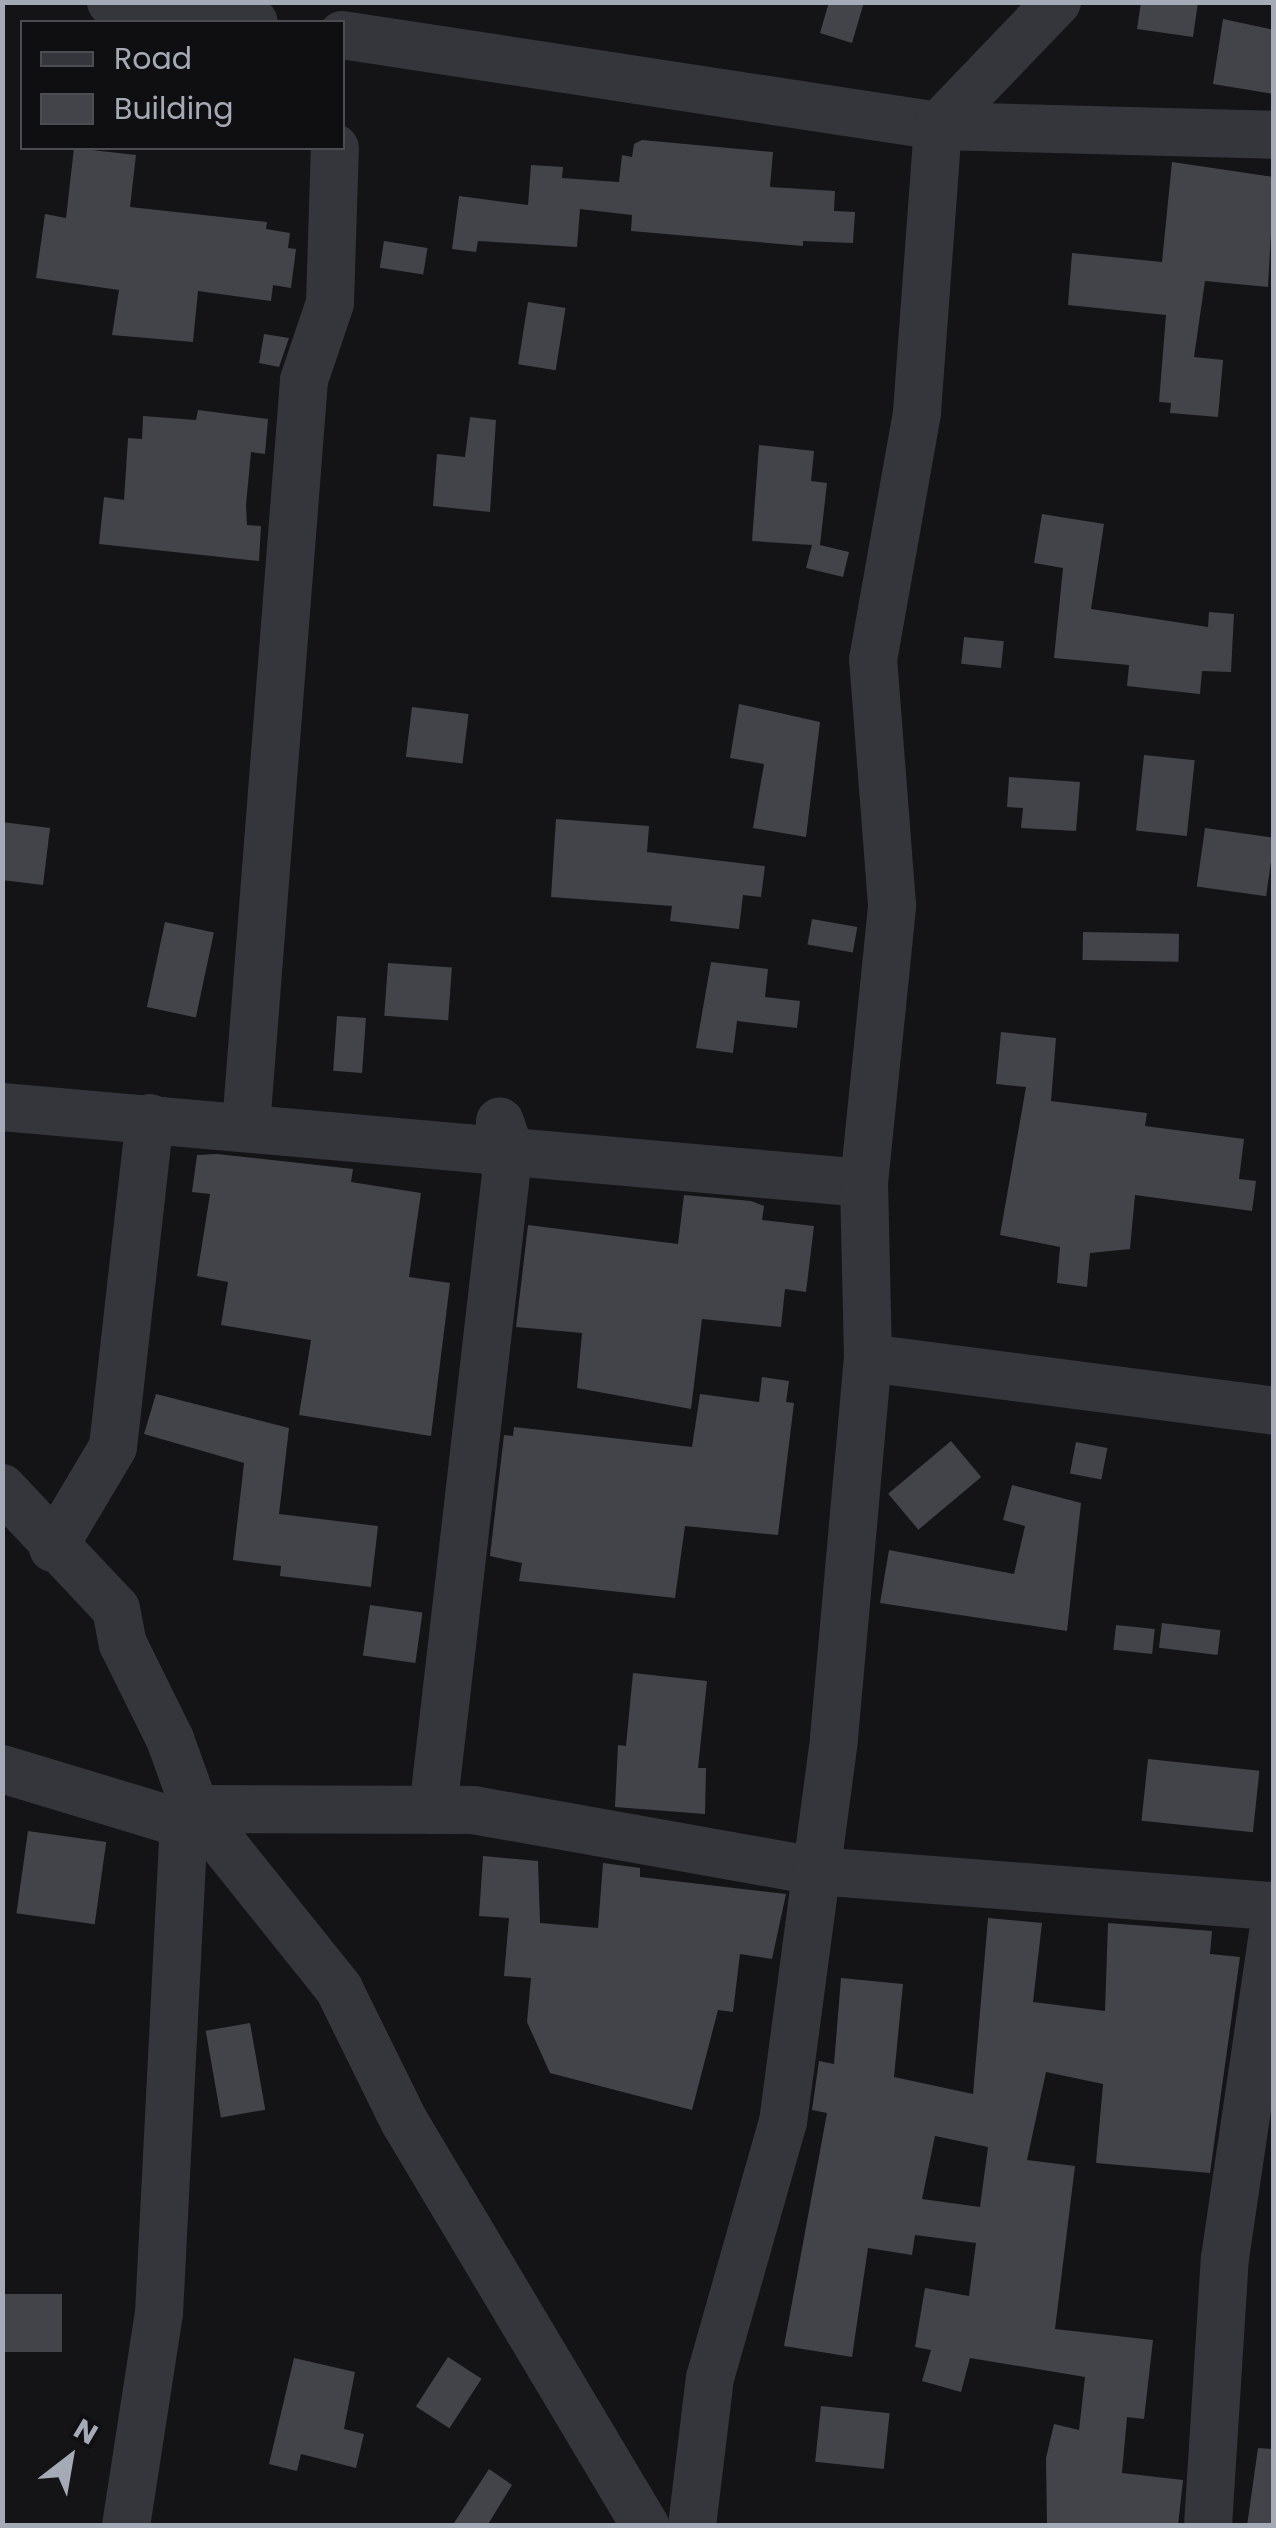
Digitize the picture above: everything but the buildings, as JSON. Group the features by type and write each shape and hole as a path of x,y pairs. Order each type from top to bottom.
{"street":[{"path":"111,2 240,20"},
{"path":"692,2526 710,2378 784,2122 816,1871 868,1358 864,1183 892,905 874,660 916,412 938,126 1057,2"},
{"path":"345,35 938,126 1274,135"},
{"path":"246,1126 304,380 330,303 334,150"},
{"path":"2,1108 246,1126 504,1135 864,1183"},
{"path":"53,1548 113,1448 150,1118"},
{"path":"433,1810 504,1135"},
{"path":"868,1358 1274,1411"},
{"path":"2,1488 53,1548 116,1610 123,1644 170,1739 190,1816 158,2314 126,2526"},
{"path":"2,1769 190,1816 473,1810 816,1871 1274,1906"},
{"path":"190,1816 339,1988 404,2121 645,2526"},
{"path":"1208,2526 1225,2258 1274,1925"}]}
